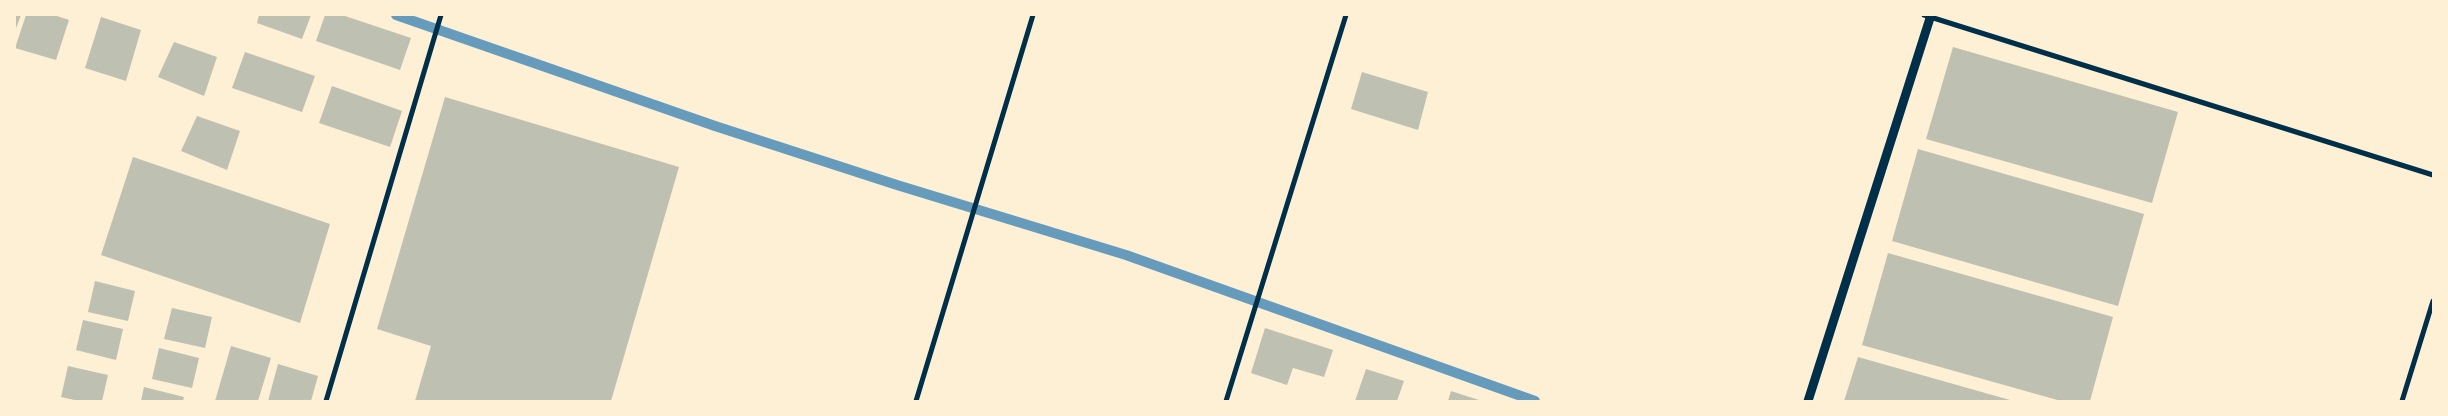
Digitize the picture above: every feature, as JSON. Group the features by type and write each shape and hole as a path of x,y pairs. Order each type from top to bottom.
{"street":[{"path":"326,401 441,15"},
{"path":"916,401 1033,15"},
{"path":"1226,401 1346,15"},
{"path":"1808,401 1929,16 2433,175"},
{"path":"2402,401 2433,301"}],"building":[{"path":"15,15 21,15 15,31"},
{"path":"26,15 54,15 69,20 56,60 15,48"},
{"path":"259,15 311,15 302,39 257,23"},
{"path":"325,15 342,15 411,38 400,70 316,41"},
{"path":"101,17 141,30 126,81 85,68"},
{"path":"174,42 217,57 204,96 158,77"},
{"path":"1953,47 2178,112 2152,203 1926,139"},
{"path":"245,52 315,76 302,112 232,88"},
{"path":"1362,72 1428,92 1418,130 1351,109"},
{"path":"332,86 402,111 390,147 319,123"},
{"path":"445,97 679,167 611,401 415,401 431,346 377,329"},
{"path":"197,116 240,131 227,170 181,151"},
{"path":"1918,149 2144,214 2118,306 1892,241"},
{"path":"133,157 330,224 300,323 101,255"},
{"path":"1888,253 2113,317 2090,401 2061,401 1862,345"},
{"path":"95,281 135,291 128,321 88,312"},
{"path":"172,308 212,317 205,348 164,339"},
{"path":"83,320 123,329 116,360 76,350"},
{"path":"1265,328 1333,350 1324,377 1293,368 1287,385 1251,373"},
{"path":"231,346 271,358 258,401 215,401"},
{"path":"159,348 199,358 192,388 152,379"},
{"path":"1858,357 2010,400 1844,401"},
{"path":"278,364 318,376 311,401 268,401"},
{"path":"68,366 108,375 102,401 79,401 61,397"},
{"path":"1366,369 1404,381 1397,401 1355,401"},
{"path":"144,387 184,397 183,401 141,401"},
{"path":"1451,391 1482,401 1448,401"}],"waterway":[{"path":"396,15 715,126 897,185 1126,255 1535,401"}]}
